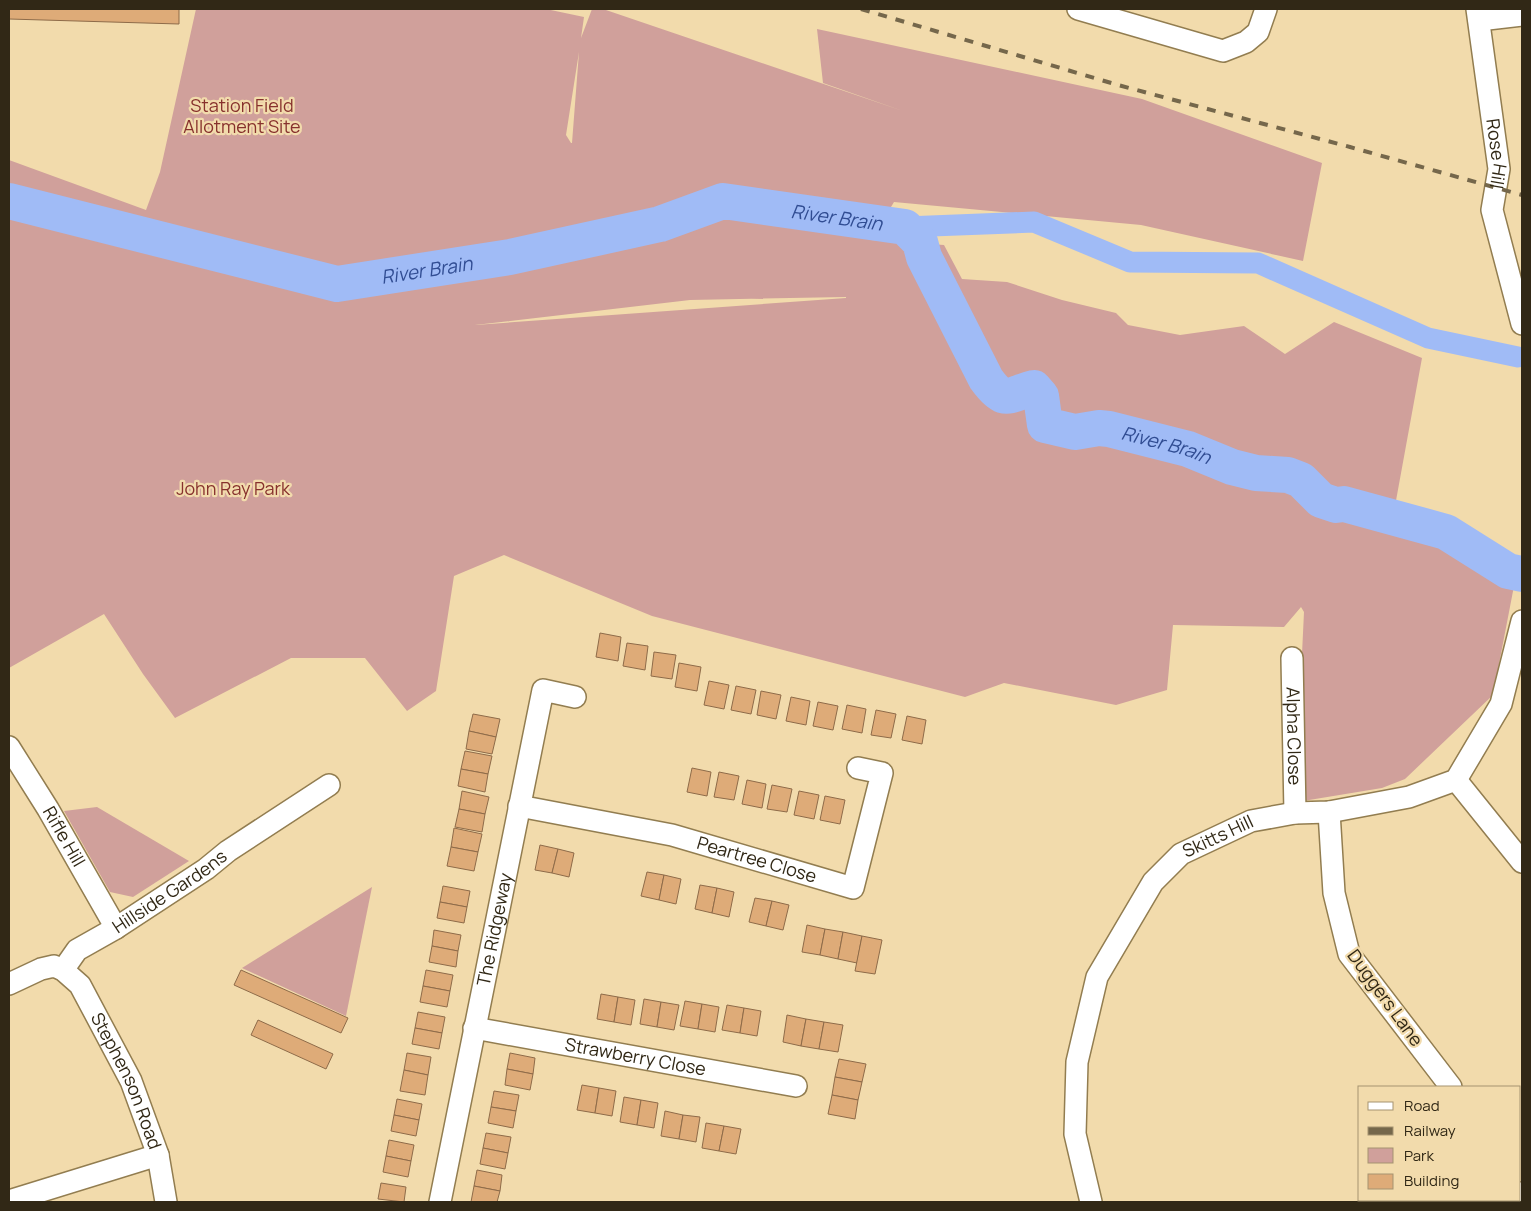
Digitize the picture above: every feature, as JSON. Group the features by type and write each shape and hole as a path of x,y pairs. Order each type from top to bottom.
{"street":[{"path":"1078,9 1223,51 1246,42 1258,32 1266,9"},
{"path":"1478,14 1522,15"},
{"name":"Rose Hill","path":"1478,14 1499,169 1492,210 1522,324"},
{"path":"1522,621 1501,704 1456,780 1522,862"},
{"name":"Alpha Close","path":"1292,658 1295,813"},
{"name":"The Ridgeway","path":"440,1202 544,690 575,697"},
{"name":"Rifle Hill","path":"9,747 48,809 116,928"},
{"name":"Peartree Close","path":"519,806 672,835 853,888 882,772 858,768"},
{"name":"Skitts Hill","path":"1092,1202 1075,1134 1076,1062 1096,977 1153,882 1181,854 1251,821 1295,813 1329,812 1410,797 1456,780"},
{"name":"Hillside Gardens","path":"63,970 76,950 116,928 329,785"},
{"name":"Duggers Lane","path":"1329,812 1334,893 1349,954 1449,1086"},
{"path":"9,984 54,966 63,970"},
{"name":"Stephenson Road","path":"63,970 80,985 131,1081 158,1155 166,1202"},
{"name":"Strawberry Close","path":"474,1028 796,1086"},
{"path":"9,1201 158,1155"}],"green space":[{"path":"196,9 546,9 584,17 581,38 592,9 603,9 903,111 823,83 817,29 1142,99 1322,163 1303,261 1141,225 894,202 871,240 944,245 962,279 1007,282 1062,300 1116,313 1128,325 1180,335 1244,326 1285,354 1334,322 1422,358 1391,528 1411,532 1514,586 1493,695 1405,779 1382,788 1303,801 1298,738 1304,612 1301,607 1284,627 1173,625 1167,690 1116,705 1004,683 965,697 652,616 504,555 454,576 436,691 407,711 365,658 291,658 175,718 143,674 104,614 9,668 9,160 146,210 160,172","holes":["579,52 572,143 571,143 566,135","846,298 475,325 690,300"]},
{"path":"97,807 189,861 133,897 110,892 64,811"},
{"path":"372,887 346,1016 242,968"}],"building":[{"path":"9,9 179,9 179,24 9,19"},
{"path":"600,633 621,637 618,661 596,657"},
{"path":"627,643 648,646 645,670 623,666"},
{"path":"654,652 676,655 672,679 651,676"},
{"path":"679,663 701,667 697,691 675,687"},
{"path":"709,681 729,685 724,709 704,705"},
{"path":"736,686 756,690 751,714 731,710"},
{"path":"761,691 781,695 776,719 757,715"},
{"path":"791,697 810,701 806,725 786,721"},
{"path":"818,702 838,706 833,730 813,726"},
{"path":"847,705 866,709 862,733 842,729"},
{"path":"876,710 896,714 891,738 871,735"},
{"path":"473,714 500,719 496,737 469,731"},
{"path":"907,716 926,720 922,744 902,740"},
{"path":"469,731 496,737 492,754 466,749"},
{"path":"465,751 492,756 488,774 461,769"},
{"path":"692,768 711,772 707,796 687,792"},
{"path":"461,769 488,774 485,792 458,786"},
{"path":"719,772 739,776 734,800 714,797"},
{"path":"747,780 766,784 762,808 742,804"},
{"path":"772,785 792,789 787,812 767,809"},
{"path":"462,791 489,797 485,814 459,809"},
{"path":"799,791 819,795 814,819 794,815"},
{"path":"825,796 845,800 840,824 820,820"},
{"path":"459,809 485,814 482,832 455,827"},
{"path":"454,828 482,834 478,852 451,847"},
{"path":"540,845 558,849 552,873 535,870"},
{"path":"451,847 478,852 474,871 447,866"},
{"path":"558,849 574,853 569,877 552,873"},
{"path":"647,872 664,875 659,900 641,896"},
{"path":"664,875 681,879 676,904 659,900"},
{"path":"700,885 717,888 712,913 695,909"},
{"path":"443,886 470,891 467,907 440,902"},
{"path":"717,888 734,892 729,917 712,913"},
{"path":"755,898 772,901 766,926 749,922"},
{"path":"772,901 789,905 783,930 766,926"},
{"path":"440,902 467,907 464,923 437,918"},
{"path":"807,925 825,929 820,955 802,952"},
{"path":"825,929 843,932 838,959 820,955"},
{"path":"434,930 461,935 458,951 432,946"},
{"path":"843,932 862,936 857,963 838,959"},
{"path":"862,936 882,940 875,974 855,971"},
{"path":"432,946 458,951 456,967 429,962"},
{"path":"241,970 348,1018 341,1033 234,985"},
{"path":"426,970 453,975 450,991 423,986"},
{"path":"423,986 450,991 447,1007 420,1002"},
{"path":"601,994 618,997 614,1022 597,1019"},
{"path":"618,997 635,1000 631,1025 614,1022"},
{"path":"644,999 661,1002 657,1027 640,1024"},
{"path":"685,1001 702,1004 698,1029 680,1026"},
{"path":"661,1002 679,1005 674,1030 657,1027"},
{"path":"702,1004 719,1007 715,1032 698,1029"},
{"path":"727,1005 744,1008 740,1033 722,1030"},
{"path":"744,1008 761,1011 757,1036 740,1033"},
{"path":"418,1012 445,1017 442,1033 415,1028"},
{"path":"787,1015 806,1019 801,1046 783,1042"},
{"path":"806,1019 824,1022 819,1049 801,1046"},
{"path":"258,1020 333,1054 326,1069 251,1035"},
{"path":"824,1022 843,1025 838,1052 819,1049"},
{"path":"415,1028 442,1033 439,1049 412,1044"},
{"path":"407,1053 431,1057 428,1075 404,1070"},
{"path":"510,1053 535,1058 533,1074 507,1069"},
{"path":"839,1059 866,1064 862,1082 835,1077"},
{"path":"507,1069 533,1074 530,1090 505,1085"},
{"path":"404,1070 428,1075 425,1095 400,1091"},
{"path":"835,1077 862,1082 858,1100 832,1095"},
{"path":"582,1085 599,1088 595,1113 577,1110"},
{"path":"599,1088 616,1091 612,1116 595,1113"},
{"path":"494,1091 519,1095 516,1111 491,1107"},
{"path":"832,1095 858,1100 855,1119 828,1114"},
{"path":"624,1097 641,1100 637,1125 620,1122"},
{"path":"397,1099 422,1104 419,1120 394,1115"},
{"path":"641,1100 658,1103 654,1128 637,1125"},
{"path":"491,1107 516,1111 513,1128 488,1123"},
{"path":"665,1111 683,1115 679,1139 661,1136"},
{"path":"394,1115 419,1120 416,1136 391,1131"},
{"path":"683,1115 700,1117 696,1142 679,1139"},
{"path":"706,1123 724,1126 719,1151 702,1148"},
{"path":"724,1126 741,1129 736,1154 719,1151"},
{"path":"486,1133 511,1137 508,1153 483,1148"},
{"path":"389,1140 414,1145 411,1161 386,1156"},
{"path":"483,1148 508,1153 505,1169 480,1164"},
{"path":"386,1156 411,1161 408,1177 383,1172"},
{"path":"477,1170 502,1175 500,1191 474,1186"},
{"path":"381,1183 406,1187 404,1202 378,1199"},
{"path":"474,1186 500,1191 497,1202 471,1202"}],"waterway":[{"name":"River Brain","path":"9,201 337,284 510,257 660,224 723,201 905,227 920,242 924,257 986,379 998,392 1007,396 1034,388 1041,396 1045,425 1075,432 1099,428 1109,429 1188,449 1232,467 1256,473 1288,475 1301,480 1321,500 1336,505 1344,504 1446,532 1508,571 1522,574"},
{"path":"905,227 1034,222 1130,262 1258,263 1428,338 1518,357"}],"railway":[{"path":"861,9 1118,85 1522,195"}],"park label":[{"name":"Station Field Allotment Site","path":"242,116"},
{"name":"John Ray Park","path":"233,489"}]}
